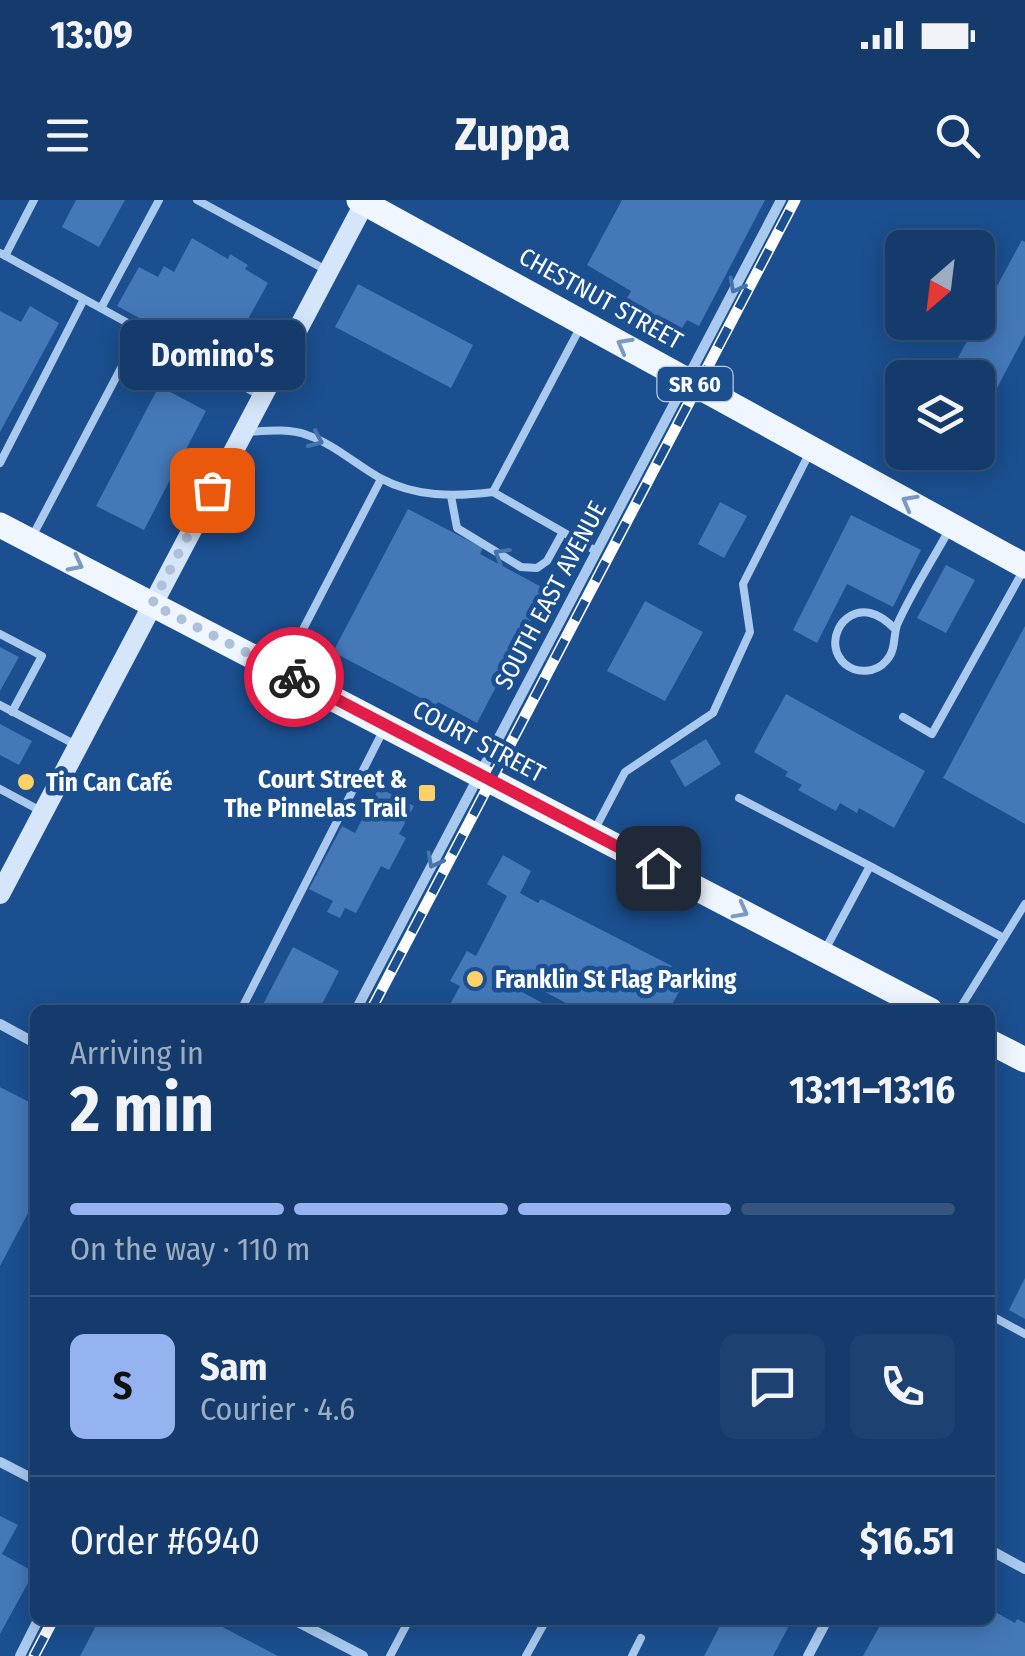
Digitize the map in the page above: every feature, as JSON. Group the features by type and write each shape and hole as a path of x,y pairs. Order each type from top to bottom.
{"main road":[{"path":"0,894 363,201"},
{"name":"CHESTNUT STREET","path":"363,201 1025,566"},
{"name":"COURT STREET","path":"2,532 30,541 282,670 823,954 895,998 915,1005"},
{"path":"995,1044 1023,1055"}],"street":[{"name":"SOUTH EAST AVENUE","path":"359,1005 781,200"},
{"path":"0,1024 30,1039"},
{"path":"0,1462 30,1477"},
{"path":"995,1553 1025,1568"},
{"path":"20,1656 36,1625"},
{"path":"302,1625 348,1652 363,1656"},
{"path":"808,1656 824,1625"}],"lane":[{"path":"34,200 2,255 261,396"},
{"path":"101,308 159,200"},
{"path":"197,200 328,271"},
{"path":"0,463 84,299"},
{"path":"493,492 583,322"},
{"path":"30,541 141,330"},
{"path":"242,432 305,433 382,479 414,491 451,496 493,492 596,550"},
{"path":"593,834 624,772 712,714 750,632 743,584 812,448"},
{"path":"282,670 382,479"},
{"path":"451,496 457,528 521,567 537,568 546,561 563,532"},
{"path":"896,629 867,612 852,614 840,624 834,638 837,654 847,666 861,671 877,669 889,659 896,629 952,526"},
{"path":"903,718 932,734 1025,566"},
{"path":"0,634 42,656 12,712"},
{"path":"0,706 78,746"},
{"path":"245,1005 386,726"},
{"path":"0,789 43,812"},
{"path":"739,798 1004,938"},
{"path":"823,954 870,866"},
{"path":"962,1005 1025,904"},
{"path":"995,1318 1025,1334"},
{"path":"390,1656 406,1625"},
{"path":"526,1656 543,1625"},
{"path":"632,1656 641,1638"}],"building":[{"path":"76,200 125,200 99,247 62,227"},
{"path":"622,200 765,200 699,326 687,320 682,328 664,318 659,324 644,316 647,309 627,298 631,291 587,265"},
{"path":"192,238 228,259 230,254 268,283 237,339 230,335 216,359 117,306 139,267 158,277 164,266 174,272"},
{"path":"1022,240 1025,335 995,392 995,360 957,360 968,340 995,340 995,290"},
{"path":"358,284 473,345 451,388 335,327"},
{"path":"30,306 59,323 0,432 0,311 21,322"},
{"path":"159,386 206,411 144,530 96,506"},
{"path":"720,502 747,516 724,558 698,544"},
{"path":"408,509 483,548 480,554 547,590 477,723 333,652"},
{"path":"851,515 921,550 893,607 847,584 817,643 793,630"},
{"path":"946,565 975,580 946,633 917,618"},
{"path":"645,601 703,632 665,701 607,671"},
{"path":"1025,626 1025,824 943,778"},
{"path":"0,647 19,657 0,691"},
{"path":"786,694 925,771 894,828 859,808 857,813 840,803 836,811 798,790 802,785 785,776 788,772 754,752"},
{"path":"0,724 32,741 19,765 0,755"},
{"path":"706,739 721,764 685,787 670,761"},
{"path":"379,788 414,806 399,834 406,838 389,870 381,866 356,913 345,908 340,918 327,912 333,901 309,889 342,826 355,833"},
{"path":"503,855 531,871 520,893 538,903 541,899 672,966 670,969 686,979 672,1005 570,1005 500,968 495,977 546,1005 450,1005 460,986 450,981 467,951 476,956 507,896 487,884"},
{"path":"293,947 339,971 322,1005 263,1005"},
{"path":"0,1087 30,1102 30,1209 0,1266"},
{"path":"1025,1278 1025,1319 1009,1310"},
{"path":"0,1516 18,1525 2,1554 30,1570 30,1579 0,1634"},
{"path":"995,1612 1015,1623 1017,1619 1025,1623 1025,1656 863,1656 880,1625 995,1625"},
{"path":"96,1625 219,1625 278,1656 80,1656"},
{"path":"720,1625 789,1625 773,1656 704,1656"}],"railway":[{"path":"374,1005 795,200"},
{"path":"34,1656 50,1625"}],"way so far":[{"path":"212,490 152,604 294,677"}],"place":[{"name":"Domino's","path":"212,490"},
{"name":"Tin Can Café","path":"26,782"},
{"name":"Court Street & The Pinnelas Trail","path":"427,793"},
{"name":"Franklin St Flag Parking","path":"475,979"}],"route":[{"path":"294,677 658,868"}]}
